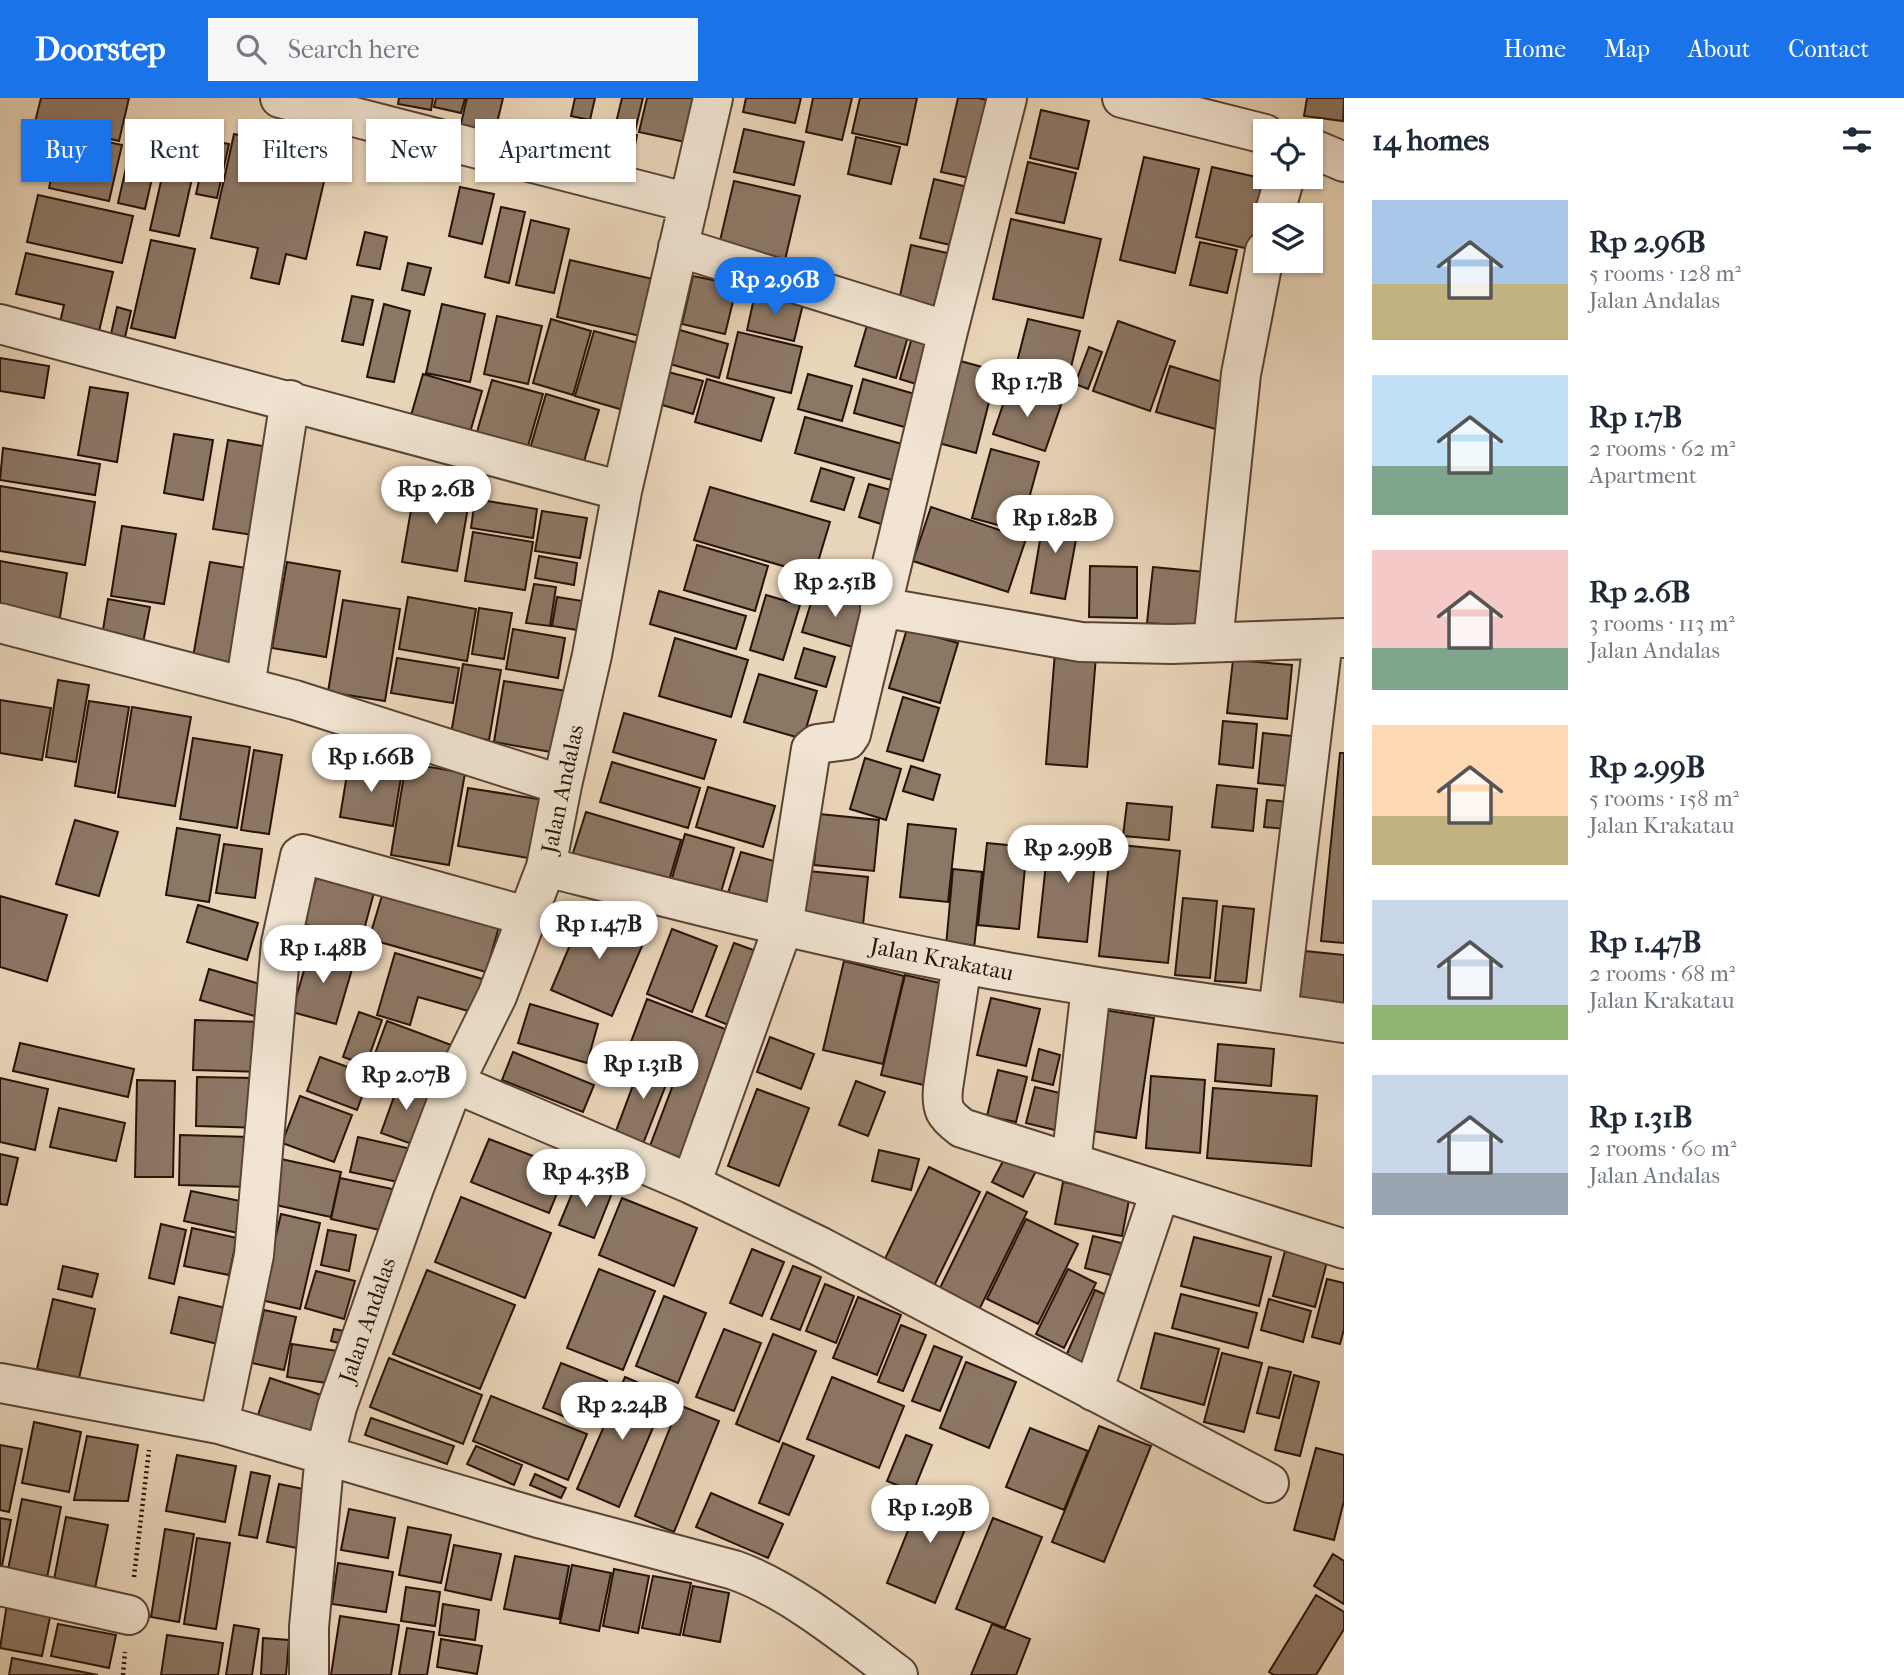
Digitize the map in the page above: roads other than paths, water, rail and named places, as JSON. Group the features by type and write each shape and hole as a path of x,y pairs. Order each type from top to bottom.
{"street":[{"path":"280,98 689,203"},
{"name":"Jalan Andalas","path":"309,1675 309,1627 325,1454 337,1407 454,1083 496,996 546,867 592,655 622,491 713,98"},
{"path":"691,1184 783,927 811,748 817,744 847,740 851,734 1007,98"},
{"path":"1122,98 1253,131"},
{"path":"678,247 948,331"},
{"path":"1213,642 1241,374 1261,273"},
{"path":"0,324 622,491"},
{"path":"245,687 290,400"},
{"path":"880,607 1072,641 1126,644 1333,639 1278,1013"},
{"path":"0,623 295,700 562,785"},
{"path":"219,1424 254,1255 281,943 300,856 303,854 526,916"},
{"name":"Jalan Krakatau","path":"546,867 783,927 962,964 1091,987 1344,1023"},
{"path":"962,964 941,1106 950,1119 962,1128 1344,1249"},
{"path":"1071,1163 1091,987"},
{"path":"454,1083 691,1184 821,1247 1269,1483"},
{"path":"1093,1391 1160,1192"},
{"path":"0,1383 219,1424 530,1516 754,1577 795,1600 898,1675"},
{"path":"0,1586 129,1615"}]}
